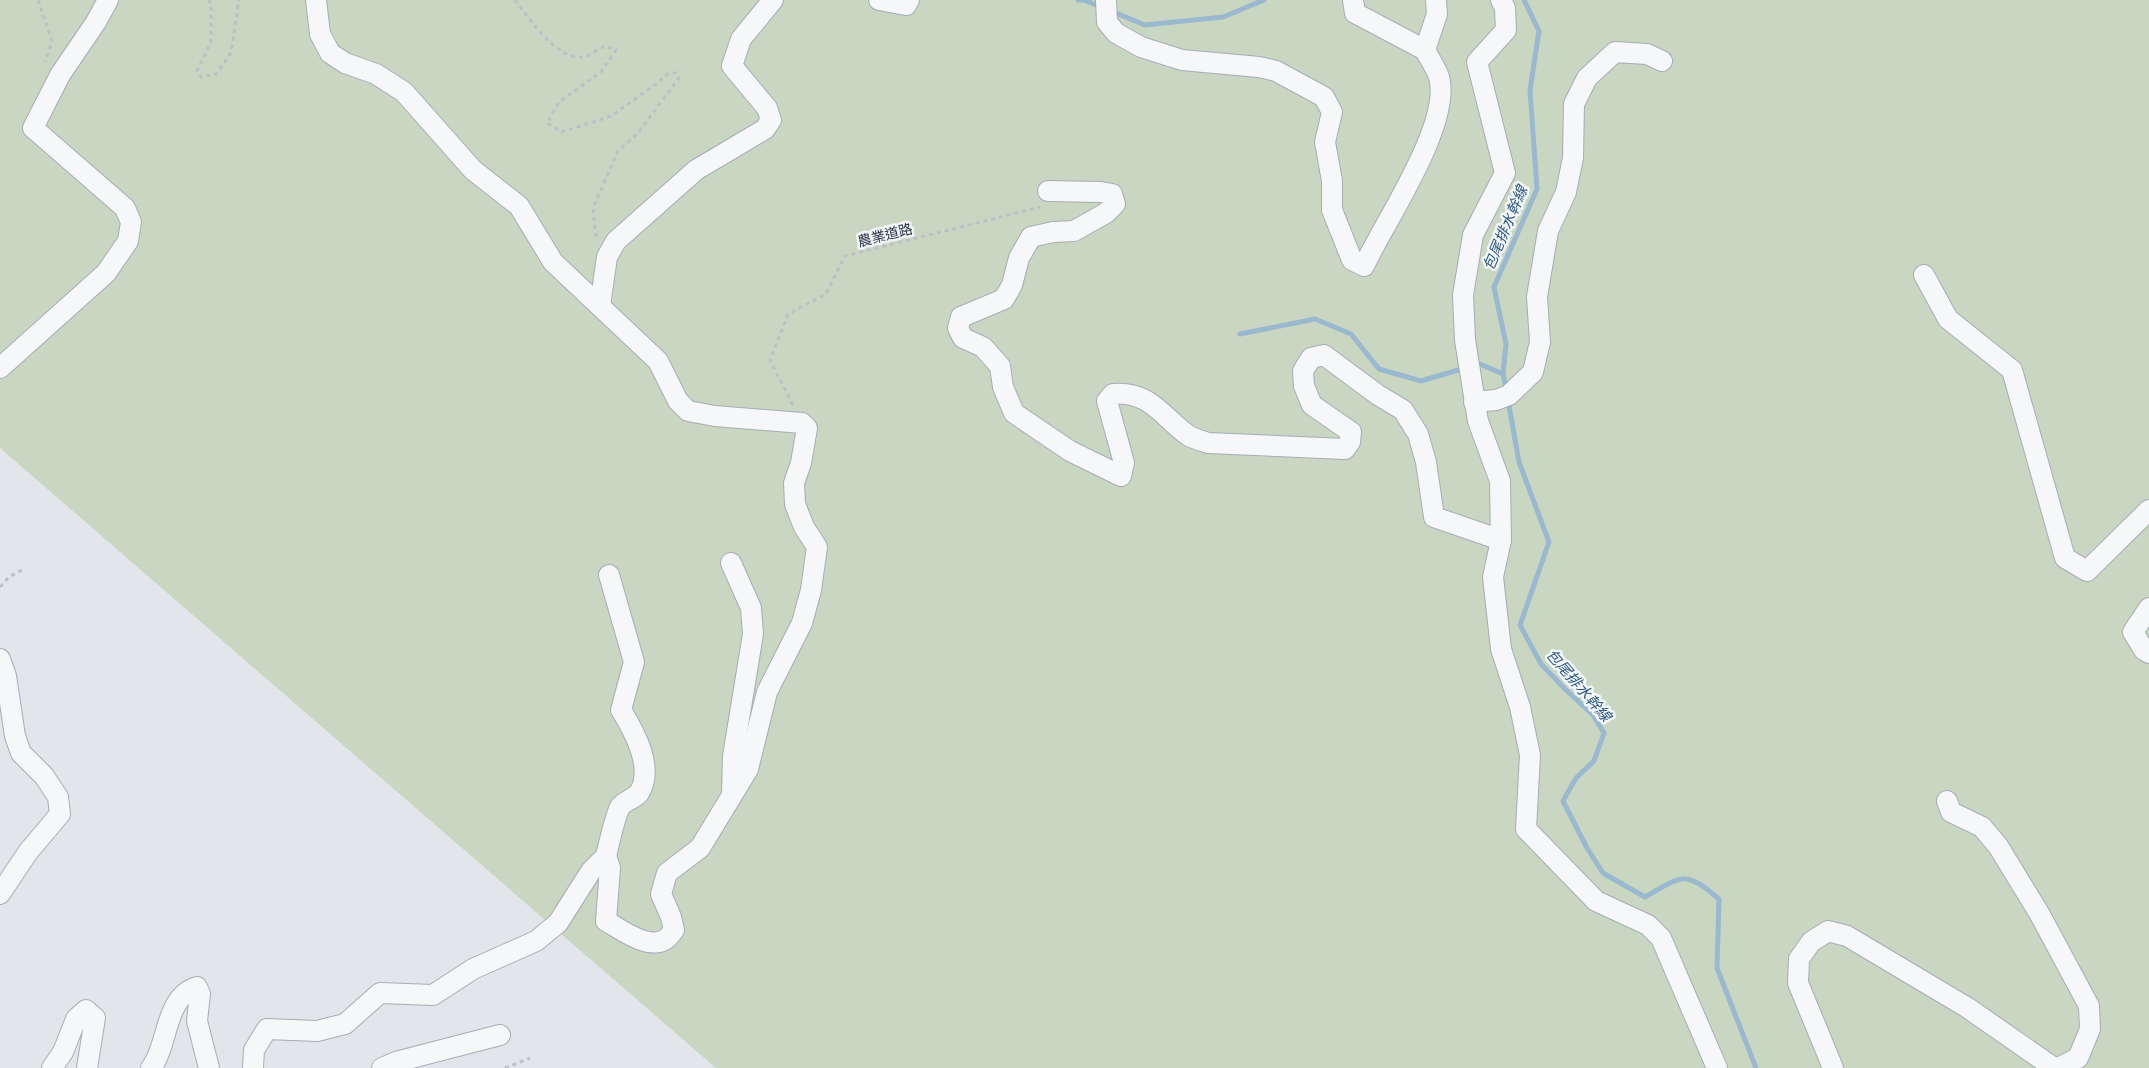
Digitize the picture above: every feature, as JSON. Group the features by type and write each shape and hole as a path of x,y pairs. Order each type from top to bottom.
{"lane":[{"path":"0,368 106,273 128,241 131,222 125,208 33,128 60,75 96,22 108,0"},
{"path":"316,0 320,34 330,53 345,63 376,74 404,92 474,170 519,206 553,262 658,361 678,401 688,411 715,416 802,423 807,428 801,463 794,483 795,504 804,527 817,547 812,590 802,623 767,692 748,769 700,848 667,872 661,894 672,917 674,930 665,940 650,942 635,937 606,921 610,868 606,856"},
{"path":"600,306 607,257 616,241 696,170 765,129 771,120 767,108 732,66 741,39 774,0"},
{"path":"879,0 906,5 909,0"},
{"path":"1106,0 1107,22 1116,34 1141,48 1182,60 1259,67 1276,71 1324,97 1332,112 1326,142 1332,181 1332,210 1352,260 1364,266 1375,242 1416,170 1440,110 1439,77 1425,50 1354,6"},
{"path":"1425,50 1437,14 1436,0"},
{"path":"1501,0 1505,8 1506,30 1477,62 1505,173 1472,234 1463,295 1465,340 1474,402 1478,421 1500,481 1501,540 1493,577 1500,649 1520,706 1530,755 1526,829 1596,901 1648,925 1660,938 1716,1068"},
{"path":"1474,402 1502,397 1532,372 1540,342 1536,297 1548,231 1566,192 1573,158 1574,104 1587,78 1616,52 1647,54 1662,61"},
{"path":"1046,199 1101,192 1112,194 1115,204 1106,213 1074,231 1054,232 1031,237 1019,258 1012,285 1004,299 961,317 958,328 963,338 983,347 1000,366 1003,387 1014,413 1070,451 1121,476 1124,463 1107,401 1113,394 1125,392 1152,402 1190,436 1208,443 1345,449 1350,442 1351,432 1312,405 1304,386 1303,370 1311,358 1324,355 1378,395 1403,410 1418,434 1426,462 1434,517 1501,540"},
{"path":"1924,275 1948,318 2012,370 2065,558 2087,571 2149,510"},
{"path":"731,563 751,608 752,634 733,756 732,796"},
{"path":"253,1068 254,1050 267,1029 317,1031 345,1024 380,993 433,995 473,970 536,942 558,923 591,871 606,856 620,807 638,793 644,777 643,758 638,737 621,710 634,662 609,575"},
{"path":"2149,608 2133,632 2144,650 2149,653"},
{"path":"0,659 6,676 15,736 21,754 44,776 58,797 60,814 28,852 0,894"},
{"path":"1833,1068 1798,983 1799,958 1810,942 1828,930 1847,936 1960,1004 2056,1068 2078,1058 2090,1029 2089,1006 2039,913 1998,846 1982,827 1951,812 1947,802"},
{"path":"151,1068 158,1059 168,1023 177,1004 188,990 198,987 200,994 197,1021 209,1068"},
{"path":"52,1068 63,1052 76,1019 86,1010 94,1018 87,1068"},
{"path":"382,1068 396,1062 500,1035"}],"path":[{"path":"38,0 52,41 43,69"},
{"path":"208,0 210,2 211,42 197,71 201,77 216,74 231,53 239,0"},
{"path":"515,0 542,34 562,53 583,57 605,46 616,50 601,72 559,102 547,123 562,132 611,116 652,88 668,73 676,73 679,78 637,134 618,151 593,208 597,247 607,257"},
{"name":"農業道路","path":"802,423 770,360 788,314 826,294 845,256 1046,199"},
{"path":"0,587 8,577 22,570"},
{"path":"505,1068 530,1058"}],"green space":[{"path":"0,0 2149,0 2149,1068 716,1068 0,448"}],"waterway":[{"name":"包尾排水幹線","path":"1078,0 1084,0 1101,7"},
{"name":"包尾排水幹線","path":"1111,11 1145,25 1223,17 1264,0"},
{"name":"包尾排水幹線","path":"1506,389 1503,374 1506,344 1494,287 1537,189 1530,90 1539,31 1524,0"},
{"path":"1240,334 1315,319 1351,334 1379,369 1421,381 1465,368"},
{"path":"1473,366 1480,364 1503,374"},
{"name":"包尾排水幹線","path":"1508,400 1519,462 1549,542 1520,625 1541,664 1593,715 1604,733 1594,761 1576,778 1563,801 1587,848 1603,873 1645,897 1675,880 1683,879 1698,883 1719,899 1717,968 1756,1068"}]}
